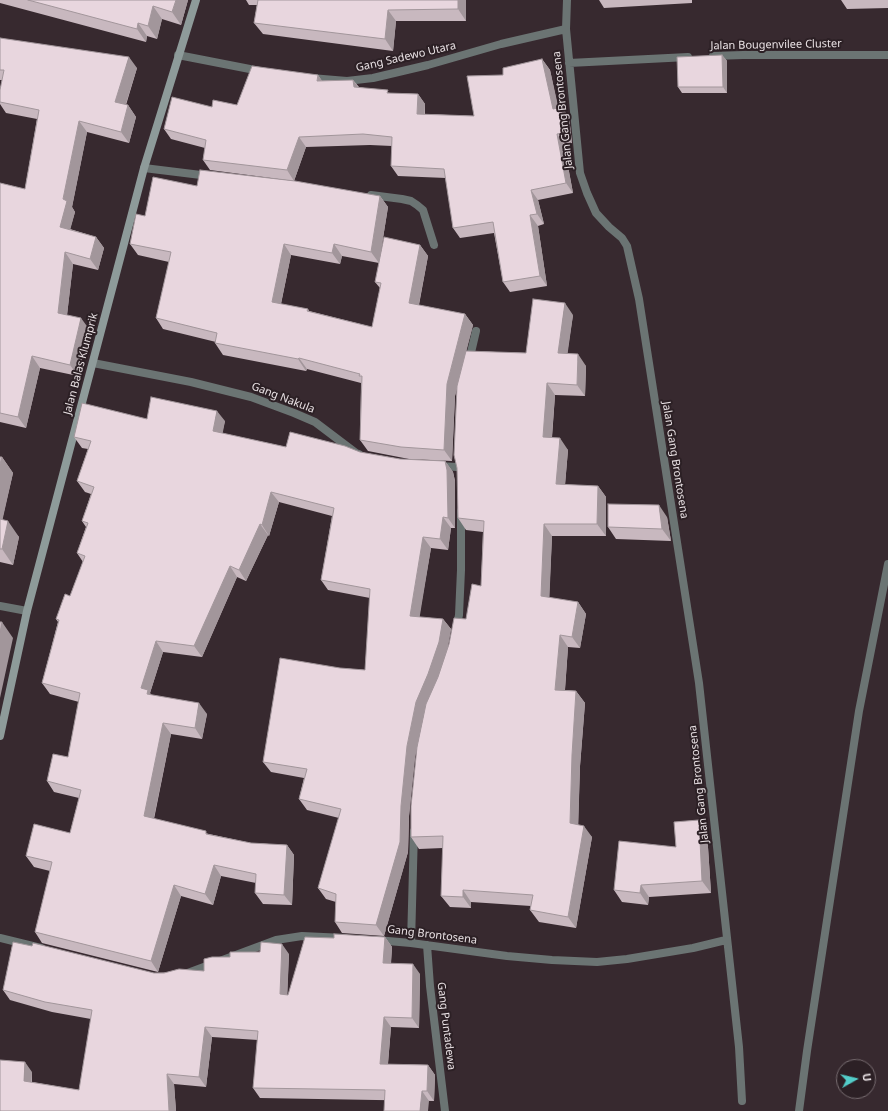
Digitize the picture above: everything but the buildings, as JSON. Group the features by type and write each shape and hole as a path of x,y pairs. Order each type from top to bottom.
{"street":[{"name":"Jalan Balas Klumprik","path":"0,736 27,611 144,168 196,0"},
{"name":"Jalan Gang Brontosena","path":"566,0 566,29 580,173 587,194 596,213 622,238 628,246 634,272 699,683 726,940 739,1047 742,1101"},
{"name":"Gang Sadewo Utara","path":"303,77 347,81 373,78 428,65 501,44 566,29"},
{"path":"178,55 266,72"},
{"name":"Jalan Bougenvilee Cluster","path":"569,63 743,55 888,55"},
{"path":"144,168 220,178"},
{"path":"364,194 402,199 417,205 423,210 434,244"},
{"path":"467,367 476,331"},
{"name":"Gang Nakula","path":"93,362 191,382 251,397 315,422 356,453 368,457"},
{"path":"429,465 458,467"},
{"path":"454,638 459,615 461,570 460,503"},
{"path":"799,1111 859,711 888,564"},
{"path":"0,606 27,611"},
{"path":"411,942 414,824"},
{"name":"Gang Brontosena","path":"178,976 276,940 302,936 411,942 522,957 597,962 627,959 693,948 726,940"},
{"path":"0,938 46,950"},
{"name":"Gang Puntadewa","path":"427,944 430,986 445,1111"}]}
